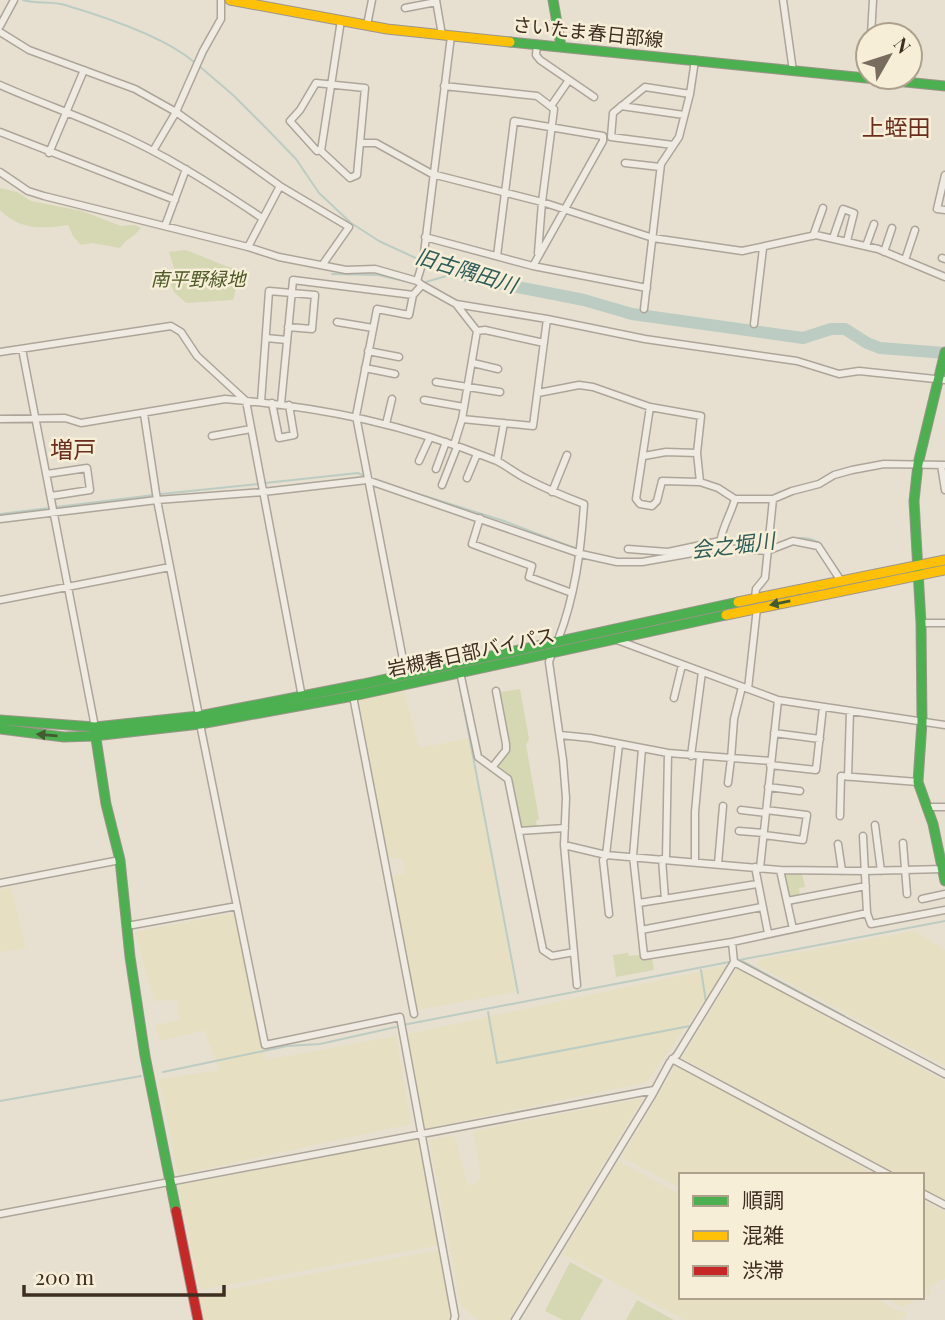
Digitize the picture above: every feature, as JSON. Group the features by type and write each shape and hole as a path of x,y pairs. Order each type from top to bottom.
{"main road":[{"name":"さいたま春日部線","path":"230,0 367,25 446,36 793,71 854,73"},
{"path":"553,0 561,46"},
{"name":"さいたま春日部線","path":"924,82 945,86"},
{"path":"944,355 942,380 918,464 914,501 921,623 922,722 918,782 943,862 945,881"},
{"name":"岩槻春日部バイパス","path":"200,720 557,642 919,571 945,560"},
{"name":"岩槻春日部バイパス","path":"0,729 64,737 200,720 354,696 613,639 841,582 945,570"},
{"name":"岩槻春日部バイパス","path":"0,720 95,732"},
{"path":"95,732 120,860 145,1056 198,1320"}],"street":[{"path":"0,26 14,0"},
{"path":"153,151 176,112 221,19 221,0"},
{"path":"367,25 372,0"},
{"path":"783,0 793,71"},
{"path":"872,21 873,0"},
{"path":"405,8 436,1 446,36 444,86 423,261 409,315 377,309 356,416 406,675"},
{"path":"321,149 341,20"},
{"path":"0,32 29,50 135,89 176,112 280,186 349,227 323,264"},
{"path":"537,44 536,55 540,60 594,97"},
{"path":"644,309 660,167 679,137 695,60"},
{"path":"49,153 84,70"},
{"path":"551,106 569,80"},
{"path":"316,83 365,88 356,175 350,178 321,149 317,151 290,121 316,83"},
{"path":"0,85 110,130 153,151 262,218"},
{"path":"444,86 537,96 554,108 538,256"},
{"path":"673,145 611,137 613,113 645,87 690,94"},
{"path":"621,106 684,115"},
{"path":"497,256 514,121 603,136 603,141 533,266"},
{"path":"0,132 175,200"},
{"path":"360,143 376,143 432,174 542,202 653,238 727,251 763,248 813,236 833,238 884,252 945,277"},
{"path":"625,163 660,167"},
{"path":"165,226 186,169"},
{"path":"0,172 28,191 44,196 279,257 346,270 375,269 419,283 456,304 645,339 797,361 839,374 859,371 942,380"},
{"path":"945,175 937,209 945,211"},
{"path":"247,247 280,186"},
{"path":"813,236 823,208"},
{"path":"833,238 843,209 854,213 846,241"},
{"path":"866,246 874,224"},
{"path":"884,252 892,229"},
{"path":"905,260 915,230"},
{"path":"425,237 533,266 647,288"},
{"path":"754,324 763,248"},
{"path":"281,404 293,280 413,295"},
{"path":"261,402 269,291 315,295 312,329 288,327"},
{"path":"442,485 462,419 477,331 456,304"},
{"path":"462,419 533,426 547,319"},
{"path":"337,322 373,328"},
{"path":"0,352 171,326 181,332 197,356 246,401 302,697"},
{"path":"477,331 485,330 544,343"},
{"path":"266,338 287,340"},
{"path":"22,349 95,732"},
{"path":"368,351 400,357"},
{"path":"472,363 498,369"},
{"path":"365,368 395,374"},
{"path":"436,382 500,392"},
{"path":"538,393 579,385 593,387 650,407 701,416 697,453 700,482"},
{"path":"0,419 65,418 81,423 225,399 289,405 356,416 430,437 497,461 552,492 584,504 580,554 572,593 549,662 566,798 564,845 577,985"},
{"path":"386,424 392,399"},
{"path":"424,400 464,407"},
{"path":"272,403 279,438 294,435 289,405"},
{"path":"650,407 636,499 640,504 652,506 657,501 662,481 700,482 718,488 735,499 773,499 819,484 834,475 884,464 943,465 945,490"},
{"path":"144,414 157,500 265,1045 400,1017 444,1246 454,1320"},
{"path":"497,461 504,423"},
{"path":"212,436 251,429"},
{"path":"419,461 430,437"},
{"path":"436,469 446,443"},
{"path":"644,456 666,452 697,453"},
{"path":"467,478 477,454"},
{"path":"552,492 567,455"},
{"path":"47,474 87,468 90,490 51,496"},
{"path":"0,519 157,500 367,480 580,554 617,562 720,545 768,547 793,541 818,546 841,582"},
{"path":"720,545 725,521 735,499"},
{"path":"728,783 734,719 745,688 756,589 765,578 773,499"},
{"path":"480,518 472,544 532,566 529,577 572,593"},
{"path":"628,549 663,555"},
{"path":"0,600 170,567"},
{"path":"921,623 945,623"},
{"path":"613,639 778,700 945,725"},
{"path":"674,698 682,665"},
{"path":"460,672 468,697 478,757 509,779 543,950 552,956 574,952"},
{"path":"691,756 702,672"},
{"path":"495,765 506,750 496,691"},
{"path":"354,696 414,1014"},
{"path":"768,933 757,884 757,868 764,834 778,700"},
{"path":"560,735 668,753 816,770 823,707"},
{"path":"848,777 850,711"},
{"path":"774,733 820,738"},
{"path":"609,914 603,860 606,855 620,745"},
{"path":"642,749 633,856 644,956 732,942 867,913"},
{"path":"666,899 664,859 668,753"},
{"path":"695,862 699,757"},
{"path":"840,816 841,776 918,782"},
{"path":"768,787 800,791"},
{"path":"718,864 723,806"},
{"path":"927,807 945,807"},
{"path":"739,831 803,840 807,815 741,810"},
{"path":"875,824 881,871"},
{"path":"519,831 565,828"},
{"path":"863,836 867,913 871,925 945,910"},
{"path":"903,843 907,894"},
{"path":"838,844 842,871"},
{"path":"564,845 606,855 780,870 904,870 943,862"},
{"path":"0,883 120,860"},
{"path":"780,870 793,929"},
{"path":"639,903 757,884"},
{"path":"787,901 866,886"},
{"path":"922,899 945,894"},
{"path":"127,926 237,906"},
{"path":"641,930 762,906"},
{"path":"515,1320 734,962 732,942"},
{"path":"734,962 945,1074"},
{"path":"673,1059 885,1173"},
{"path":"0,1214 654,1090"},
{"path":"924,1194 945,1205"}],"shaded area":[{"path":"404,690 419,748 470,738 516,992 417,1010 391,876 405,873 402,858 388,858 359,699"},
{"path":"11,887 26,948 0,952 0,890"},
{"path":"234,913 266,1060 396,1036 411,1124 178,1175 159,1079 219,1070 204,1030 160,1041 155,1025 179,1020 177,1000 154,1001 135,932"},
{"path":"915,931 945,950 945,1066 756,965 760,959"},
{"path":"729,965 647,1082 425,1129 408,1034"},
{"path":"737,968 945,1081 945,1200 924,1189 924,1173 894,1173 682,1058"},
{"path":"676,1065 872,1173 679,1173 679,1187 622,1157"},
{"path":"643,1098 509,1320 478,1320 461,1306 429,1139 455,1136 468,1186 481,1180 474,1131"},
{"path":"420,1139 440,1245 200,1290 178,1185"},
{"path":"618,1161 679,1194 679,1299 877,1299 900,1312 904,1311 907,1316 901,1320 684,1320 562,1254"},
{"path":"924,1201 945,1212 945,1278 929,1286 931,1293 924,1296"},
{"path":"439,1250 451,1320 204,1320 199,1295"},
{"path":"888,1299 918,1299 903,1307"}],"green space":[{"name":"南平野緑地","path":"0,188 17,192 31,201 82,211 121,226 135,225 141,228 120,248 92,243 81,245 68,225 23,225 7,217 0,210"},
{"name":"南平野緑地","path":"185,250 241,270 233,300 186,303 174,292 168,278 174,268 169,252"},
{"path":"520,689 529,739 526,745 539,819 536,821 537,827 526,829 522,827 512,778 497,766 508,751 498,695 501,692"},
{"path":"802,874 805,887 799,888 800,897 789,899 784,875"},
{"path":"628,953 629,956 639,955 642,959 652,958 654,970 616,977 613,955"},
{"path":"570,1262 603,1280 580,1320 563,1320 545,1311"},
{"path":"637,1300 674,1320 626,1320"}],"waterway":[{"name":"旧古隅田川","path":"23,0 65,5 114,21 167,44 194,62"},
{"name":"旧古隅田川","path":"198,65 268,130 296,159 319,193 351,223 379,241 420,260"},
{"name":"旧古隅田川","path":"425,262 458,273"},
{"path":"422,283 457,273"},
{"name":"旧古隅田川","path":"458,273 584,300 632,314 803,338 831,329 845,329 880,348 945,353"},
{"path":"332,274 378,275 417,284"},
{"path":"265,483 358,473 364,476"},
{"path":"161,494 258,484"},
{"path":"409,491 504,521 585,552"},
{"path":"56,507 154,495"},
{"path":"0,514 49,508"},
{"name":"会之堀川","path":"770,545 800,538 818,542"},
{"name":"会之堀川","path":"715,545 765,546"},
{"name":"会之堀川","path":"824,550 841,574"},
{"path":"460,688 518,993"},
{"path":"739,960 945,921"},
{"path":"742,961 844,1016"},
{"path":"403,1025 729,962"},
{"path":"727,979 734,968"},
{"path":"701,970 706,1002"},
{"path":"488,1012 497,1063 690,1026"},
{"path":"850,1020 895,1044"},
{"path":"163,1072 287,1046 320,1044 396,1027"},
{"path":"674,1053 690,1028"},
{"path":"877,1041 945,1078"},
{"path":"664,1079 673,1065"},
{"path":"0,1101 141,1076"}],"traffic: fast":[{"path":"553,0 561,46"},
{"path":"510,42 945,86"},
{"path":"945,352 918,464 914,501 921,623 922,722 918,782 933,824 945,881"},
{"path":"0,720 95,727 199,716 363,684 738,602"},
{"path":"0,729 64,737 200,724 353,696 726,615"},
{"path":"95,732 106,804 120,860 130,957 145,1056 176,1211"}],"traffic: slow":[{"path":"230,0 387,29 510,42"},
{"path":"738,602 945,560"},
{"path":"726,615 945,570"}],"traffic: jam":[{"path":"176,1211 198,1320"}],"district":[{"name":"上蛭田","path":"896,128"},
{"name":"増戸","path":"73,450"}]}
